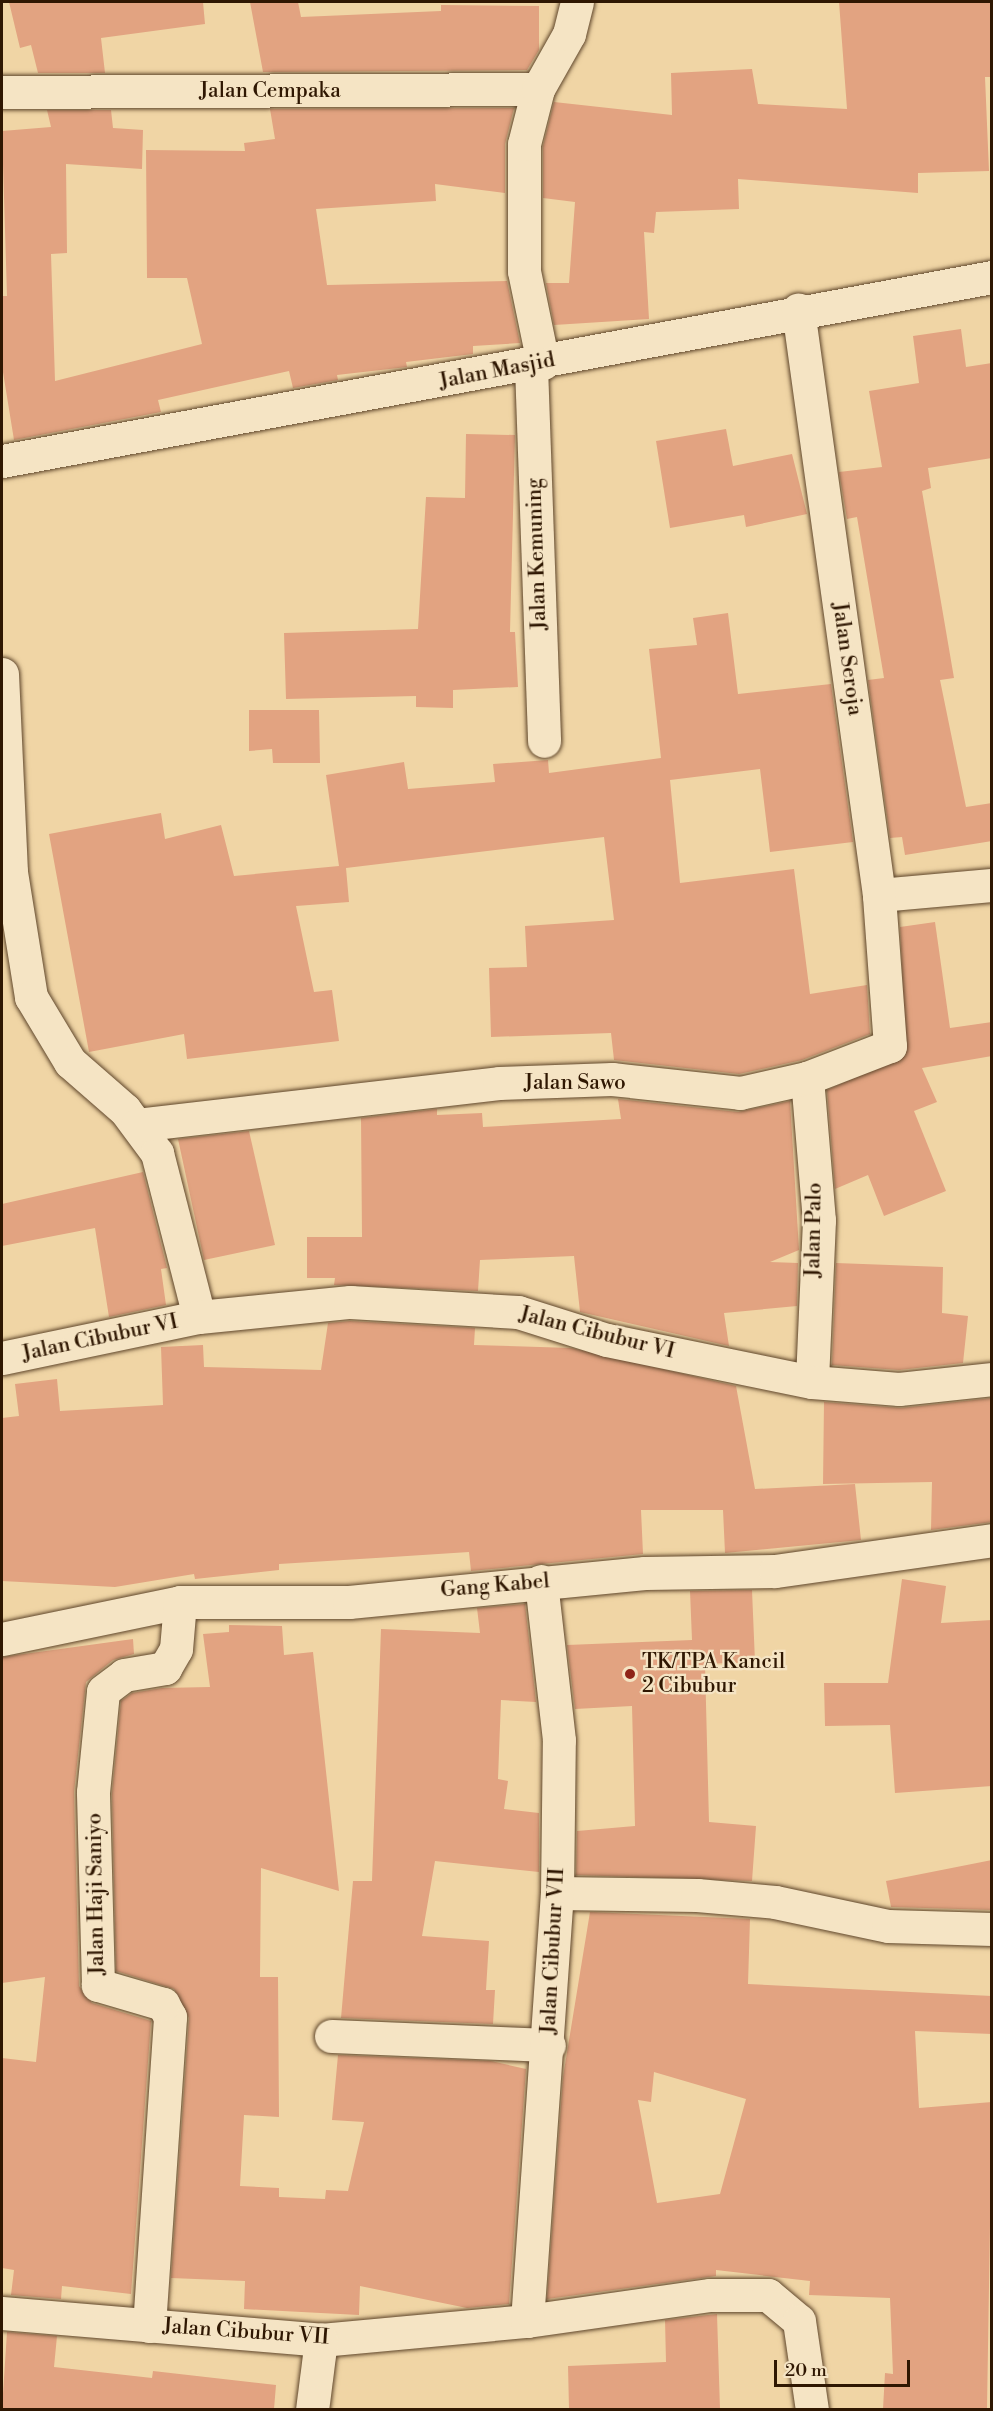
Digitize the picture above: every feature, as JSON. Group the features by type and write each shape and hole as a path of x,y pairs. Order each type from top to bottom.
{"street":[{"path":"537,365 524,270 524,144 538,89 569,34 577,2"},
{"name":"Jalan Cempaka","path":"2,92 538,89"},
{"name":"Jalan Masjid","path":"2,461 537,365 798,310 992,277"},
{"name":"Jalan Seroja","path":"798,310 879,895"},
{"name":"Jalan Kemuning","path":"537,365 544,741"},
{"name":"Jalan Cibubur VI","path":"2,674 6,871 19,944 36,1008 70,1062 137,1125 168,1182 199,1317"},
{"path":"879,895 992,885"},
{"name":"Jalan Sawo","path":"137,1125 499,1083 612,1079 717,1093 807,1078 891,1046 879,895"},
{"name":"Jalan Palo","path":"807,1078 819,1220 812,1382"},
{"name":"Jalan Cibubur VI","path":"2,1358 199,1317 350,1302 518,1312 607,1340 812,1382 899,1389 992,1379"},
{"name":"Gang Kabel","path":"2,1638 180,1602 349,1602 542,1581 775,1571 992,1540"},
{"name":"Jalan Cibubur VII","path":"527,2321 549,2045 557,1893 559,1740 542,1581"},
{"name":"Jalan Haji Saniyo","path":"149,2326 170,2017 163,2004 98,1985 93,1792 103,1691 124,1675 165,1668 176,1649 180,1602"},
{"path":"557,1893 708,1896 775,1902 888,1926 992,1929"},
{"path":"332,2036 549,2045"},
{"name":"Jalan Cibubur VII","path":"2,2313 321,2340 527,2321 710,2295 768,2295 799,2321 812,2409"},
{"path":"312,2409 321,2340"}],"building":[{"path":"9,2 203,2 205,24 101,38 105,73 38,73 31,45 20,48"},
{"path":"250,2 298,2 301,17 441,11 441,5 539,6 539,50 527,70 263,72"},
{"path":"839,2 992,2 992,77 985,77 989,171 918,173 918,193 738,179 739,209 656,212 654,233 644,232 649,319 554,325 546,283 569,283 575,202 543,198 543,146 554,102 672,115 671,73 752,69 758,104 847,109"},
{"path":"514,108 505,144 505,193 435,184 436,201 316,209 327,285 507,281 520,343 473,346 473,354 406,362 407,367 337,375 338,380 293,388 289,371 158,400 161,412 14,440 2,366 2,296 7,296 2,131 51,127 47,110 111,110 113,128 143,130 142,169 66,164 67,253 51,254 55,381 202,344 187,278 147,278 146,150 245,151 244,143 275,139 270,109"},
{"path":"961,329 966,367 992,363 992,458 928,468 931,488 922,491 954,678 940,680 966,807 992,803 992,841 905,855 902,837 890,838 868,680 884,678 857,517 847,519 839,472 882,467 869,391 919,383 913,336"},
{"path":"726,429 733,466 792,454 807,514 746,527 744,515 670,528 656,441"},
{"path":"466,434 515,435 510,632 515,632 518,687 453,690 453,708 416,707 416,696 286,699 284,633 418,629 426,497 465,498"},
{"path":"728,613 738,694 831,684 853,842 770,852 760,769 670,780 680,883 794,869 810,994 867,985 870,1034 802,1060 739,1074 614,1060 611,1033 491,1037 489,968 527,967 525,926 614,920 604,837 346,868 349,902 296,906 314,992 332,990 339,1041 187,1059 184,1034 89,1052 49,834 161,813 165,839 221,825 234,876 339,866 326,775 404,762 408,789 495,782 493,764 548,760 549,773 661,758 649,649 697,645 693,618"},
{"path":"249,710 319,710 320,763 273,763 272,749 249,751"},
{"path":"935,922 950,1028 992,1022 992,1056 922,1068 937,1102 914,1111 946,1191 884,1216 868,1175 835,1189 827,1090 906,1055 900,927"},
{"path":"618,1099 738,1112 790,1101 799,1250 770,1262 798,1263 797,1306 724,1313 729,1346 580,1312 574,1256 480,1260 478,1291 334,1285 335,1278 307,1278 307,1237 362,1237 361,1118 437,1109 437,1115 482,1113 483,1127 621,1119"},
{"path":"249,1131 275,1245 204,1260 178,1139"},
{"path":"143,1172 167,1268 161,1269 166,1305 109,1317 95,1228 2,1246 2,1204"},
{"path":"836,1263 943,1267 942,1313 968,1316 963,1363 899,1370 832,1365"},
{"path":"350,1321 475,1328 474,1345 571,1348 736,1386 755,1489 855,1484 861,1540 725,1553 723,1510 641,1510 643,1554 471,1571 469,1552 279,1564 279,1570 195,1579 194,1574 115,1587 2,1581 2,1418 19,1416 15,1384 57,1379 60,1411 163,1405 161,1347 203,1345 204,1367 321,1370 328,1323"},
{"path":"992,1398 992,1522 931,1530 932,1482 823,1484 824,1402 901,1408"},
{"path":"902,1579 946,1586 941,1623 992,1620 992,1786 895,1793 890,1725 825,1726 824,1683 888,1683"},
{"path":"752,1590 755,1662 705,1664 709,1822 756,1826 752,1881 576,1875 577,1831 635,1826 632,1706 575,1709 567,1645 692,1640 690,1591"},
{"path":"525,1604 536,1702 501,1700 498,1779 508,1781 504,1809 539,1813 539,1872 435,1861 422,1936 489,1941 486,1990 495,1990 493,2024 341,2018 353,1881 372,1881 381,1629 480,1633 477,1608"},
{"path":"229,1625 282,1626 284,1655 313,1652 339,1891 261,1868 260,1977 278,1977 279,2117 244,2115 240,2186 279,2188 279,2197 325,2199 326,2190 348,2191 364,2122 332,2120 338,2055 491,2061 526,2069 509,2304 467,2308 360,2286 359,2315 244,2309 245,2281 171,2278 189,2018 174,1989 116,1971 112,1793 121,1701 132,1693 162,1688 210,1687 203,1634 229,1632"},
{"path":"133,1639 134,1654 113,1660 86,1682 74,1792 79,1986 92,2003 151,2021 131,2294 62,2286 61,2299 11,2295 14,2270 2,2268 2,2058 36,2062 45,1977 2,1983 2,1657"},
{"path":"992,1860 992,1910 891,1907 886,1881"},
{"path":"590,1912 750,1919 748,1984 992,1996 992,2034 915,2031 919,2108 992,2102 987,2409 883,2409 885,2373 893,2374 890,2298 809,2295 810,2281 716,2270 716,2276 547,2299 563,2077","holes":["654,2072 746,2099 720,2194 657,2203 638,2100 651,2102"]},
{"path":"717,2314 720,2409 569,2409 568,2366 666,2362 665,2320"},
{"path":"7,2332 57,2336 54,2367 152,2378 153,2371 276,2385 274,2409 2,2409"}],"place":[{"name":"TK/TPA Kancil 2 Cibubur","path":"630,1674"}]}
